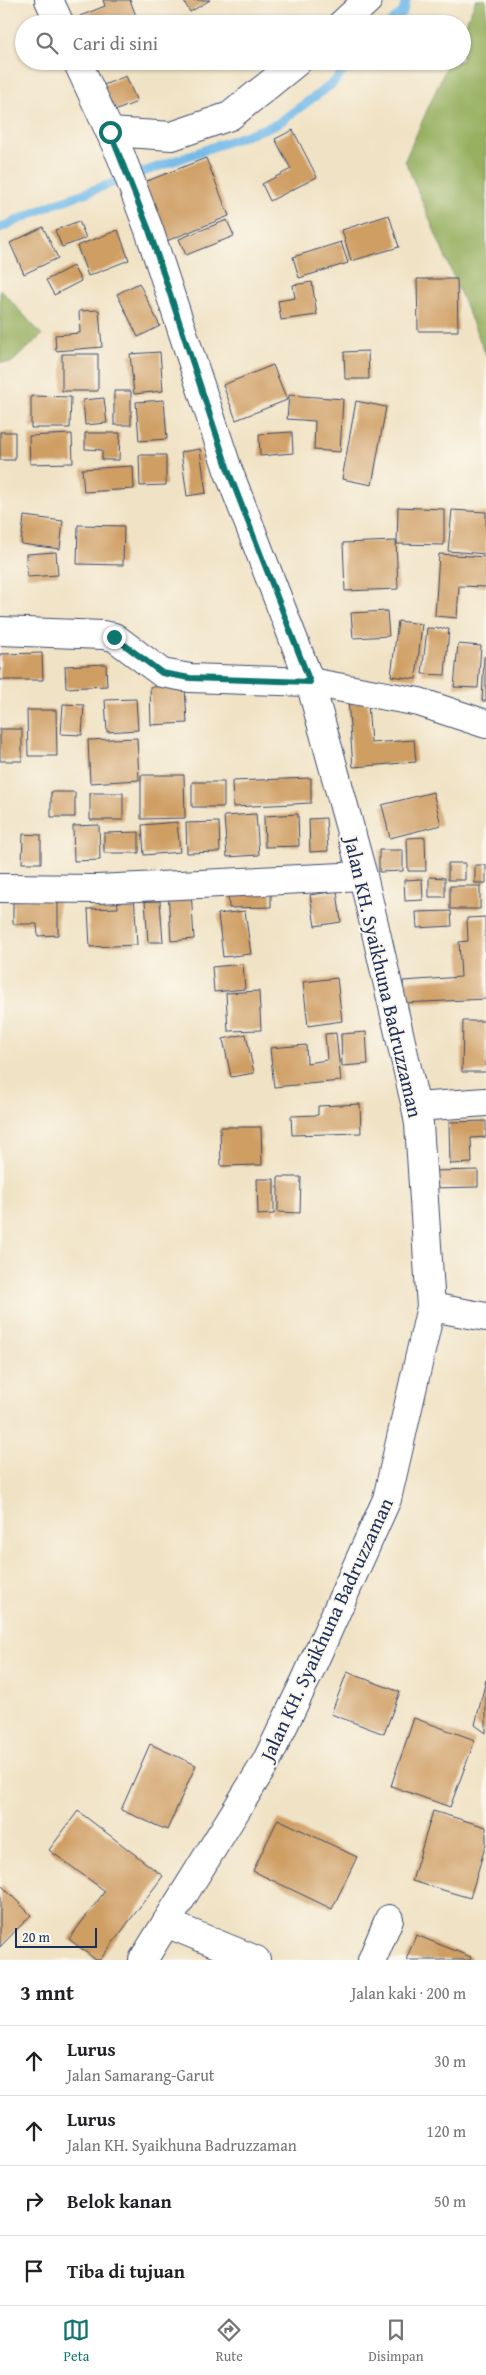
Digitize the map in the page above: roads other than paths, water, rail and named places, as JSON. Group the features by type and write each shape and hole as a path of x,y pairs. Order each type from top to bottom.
{"main road":[{"path":"49,0 56,15"},
{"path":"352,15 368,0"},
{"name":"Jalan KH. Syaikhuna Badruzzaman","path":"81,70 122,156 149,230 228,470 310,682 363,876 416,1108 420,1133 431,1307 416,1382 384,1508 266,1762 143,1960"},
{"path":"110,132 172,136 230,116 287,70"},
{"path":"0,631 114,637 162,673 190,678 310,682 419,702 486,724"},
{"path":"0,888 97,889 363,876"},
{"path":"416,1108 486,1102"},
{"path":"431,1307 486,1317"},
{"path":"372,1960 389,1919"},
{"path":"166,1923 256,1960"}],"waterway":[{"path":"400,15 403,12 406,0"},
{"path":"0,228 54,204 277,124 332,84 345,70"}]}
